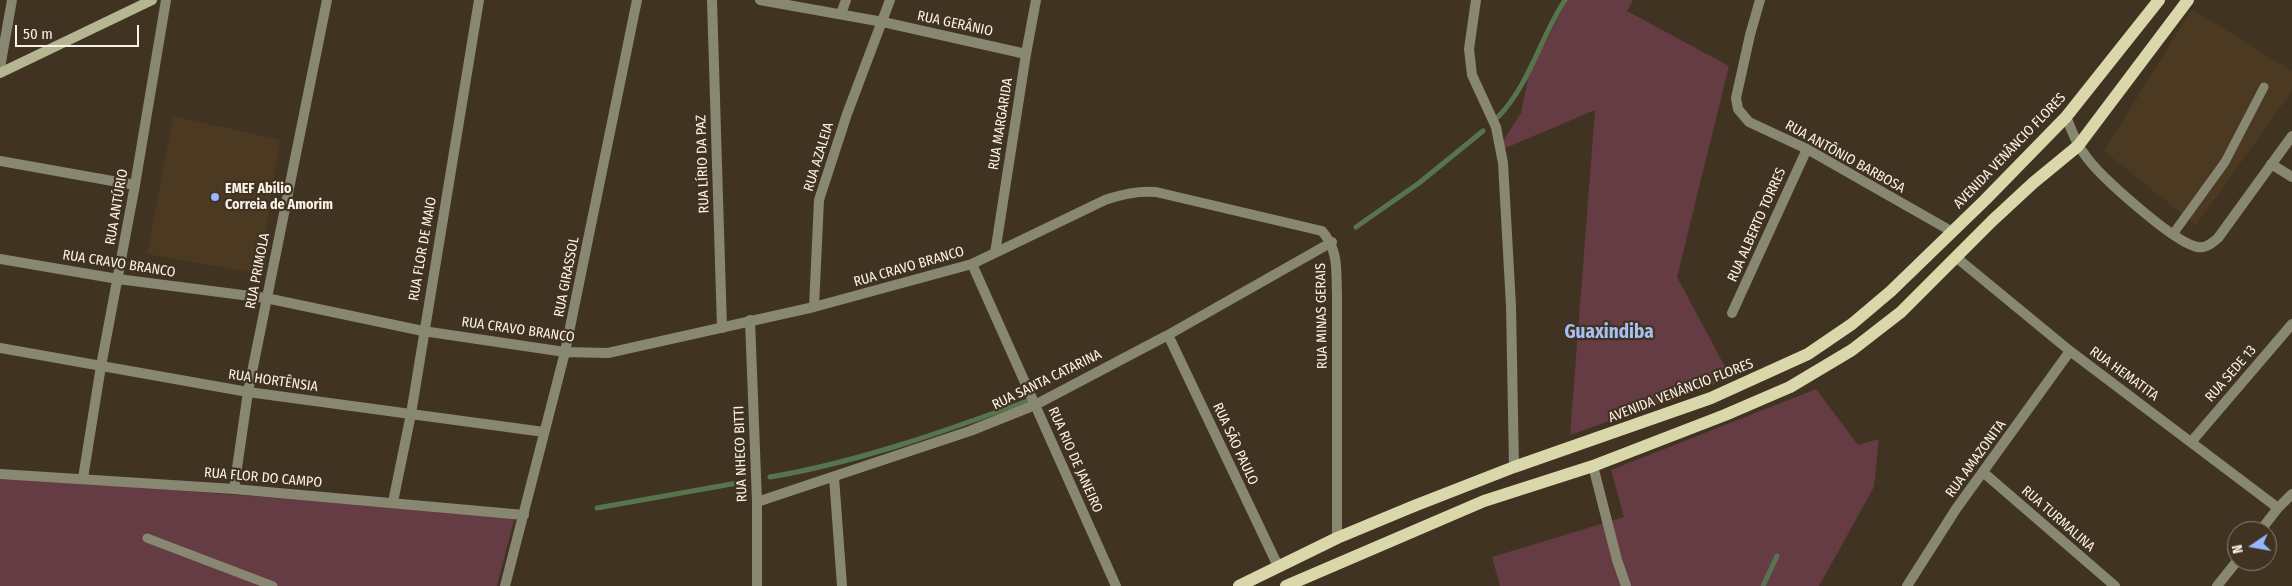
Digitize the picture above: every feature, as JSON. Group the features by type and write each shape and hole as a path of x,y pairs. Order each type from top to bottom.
{"main road":[{"name":"AVENIDA VENÂNCIO FLORES","path":"1239,586 1337,538 1414,506 1514,467 1711,398 1808,354 1872,308 2066,117 2159,0"},
{"path":"1286,586 1484,501 1593,466 1733,412 1790,387 1852,350 1901,312 2033,182 2078,146 2188,0"}],"street":[{"path":"0,68 12,0"},
{"path":"0,73 152,0"},
{"name":"RUA ANTÚRIO","path":"83,478 100,366 135,185 166,0"},
{"name":"RUA PRIMOLA","path":"234,489 248,392 327,0"},
{"name":"RUA FLOR DE MAIO","path":"393,502 411,414 480,0"},
{"name":"RUA GIRASSOL","path":"505,586 565,352 637,0"},
{"name":"RUA LÍRIO DA PAZ","path":"712,0 722,328"},
{"name":"RUA GERÂNIO","path":"760,0 779,1 883,22 1026,54"},
{"path":"841,14 846,0"},
{"name":"RUA AZALEIA","path":"814,307 820,200 847,114 890,0"},
{"name":"RUA MARGARIDA","path":"995,253 1036,0"},
{"path":"1476,0 1469,49 1472,75 1496,126 1503,163 1510,306 1514,467"},
{"name":"RUA ANTÔNIO BARBOSA","path":"1760,0 1736,98 1738,109 1749,122 1806,149 1951,231"},
{"path":"2066,117 2078,146 2097,170 2124,196 2173,234 2194,246 2203,248 2218,238 2292,136"},
{"name":"RUA ALBERTO TORRES","path":"1732,313 1806,149"},
{"path":"0,161 135,185"},
{"path":"2271,164 2292,177"},
{"name":"RUA MINAS GERAIS","path":"1105,200 1124,193 1138,191 1156,192 1322,231 1332,242 1335,257 1337,295 1337,538"},
{"name":"RUA CRAVO BRANCO","path":"0,259 118,279 266,298 424,331 565,352 608,353 814,307 972,264 1105,200"},
{"name":"RUA SANTA CATARINA","path":"757,502 970,431 1035,405 1168,334 1332,242"},
{"name":"RUA HEMATITA","path":"1957,258 2070,351 2192,441 2278,508"},
{"name":"RUA RIO DE JANEIRO","path":"972,264 1116,586"},
{"name":"RUA NHECO BITTI","path":"750,320 757,502 757,586"},
{"name":"RUA SEDE 13","path":"2192,441 2292,324"},
{"name":"RUA SÃO PAULO","path":"1168,334 1278,566"},
{"name":"RUA HORTÊNSIA","path":"0,348 248,392 544,432"},
{"name":"RUA AMAZONITA","path":"1907,586 1956,509 1984,473 2070,351"},
{"path":"1593,466 1617,560 1626,586"},
{"name":"RUA TURMALINA","path":"1984,473 2114,586"},
{"name":"RUA FLOR DO CAMPO","path":"0,474 234,489 524,515"},
{"path":"834,477 842,586"},
{"path":"2268,521 2292,495"},
{"path":"2218,586 2229,571"}],"lane":[{"path":"2173,234 2225,162 2264,86"},
{"path":"147,538 273,586"}],"shaded area":[{"path":"1567,0 1633,0 1627,11 1729,66 1677,277 1731,378 1570,435 1595,110 1496,152 1521,113 1529,74"},
{"path":"2192,9 2292,71 2292,91 2196,225 2104,151"},
{"name":"EMEF Abílio Correia de Amorim","path":"173,116 280,140 259,274 147,254"},
{"path":"1816,389 1858,445 1879,439 1874,487 1819,586 1500,586 1492,557 1624,517 1611,470"},
{"path":"0,477 515,516 497,586 0,586"}],"waterway":[{"path":"1498,117 1509,104 1527,75 1548,30 1565,0"},
{"path":"1356,227 1419,183 1483,131"},
{"path":"770,477 803,471 869,454 934,434 1030,400"},
{"path":"597,508 743,482"},
{"path":"1763,586 1777,556"}],"place":[{"name":"EMEF Abílio Correia de Amorim","path":"215,197"}],"district":[{"name":"Guaxindiba","path":"1609,333"}]}
